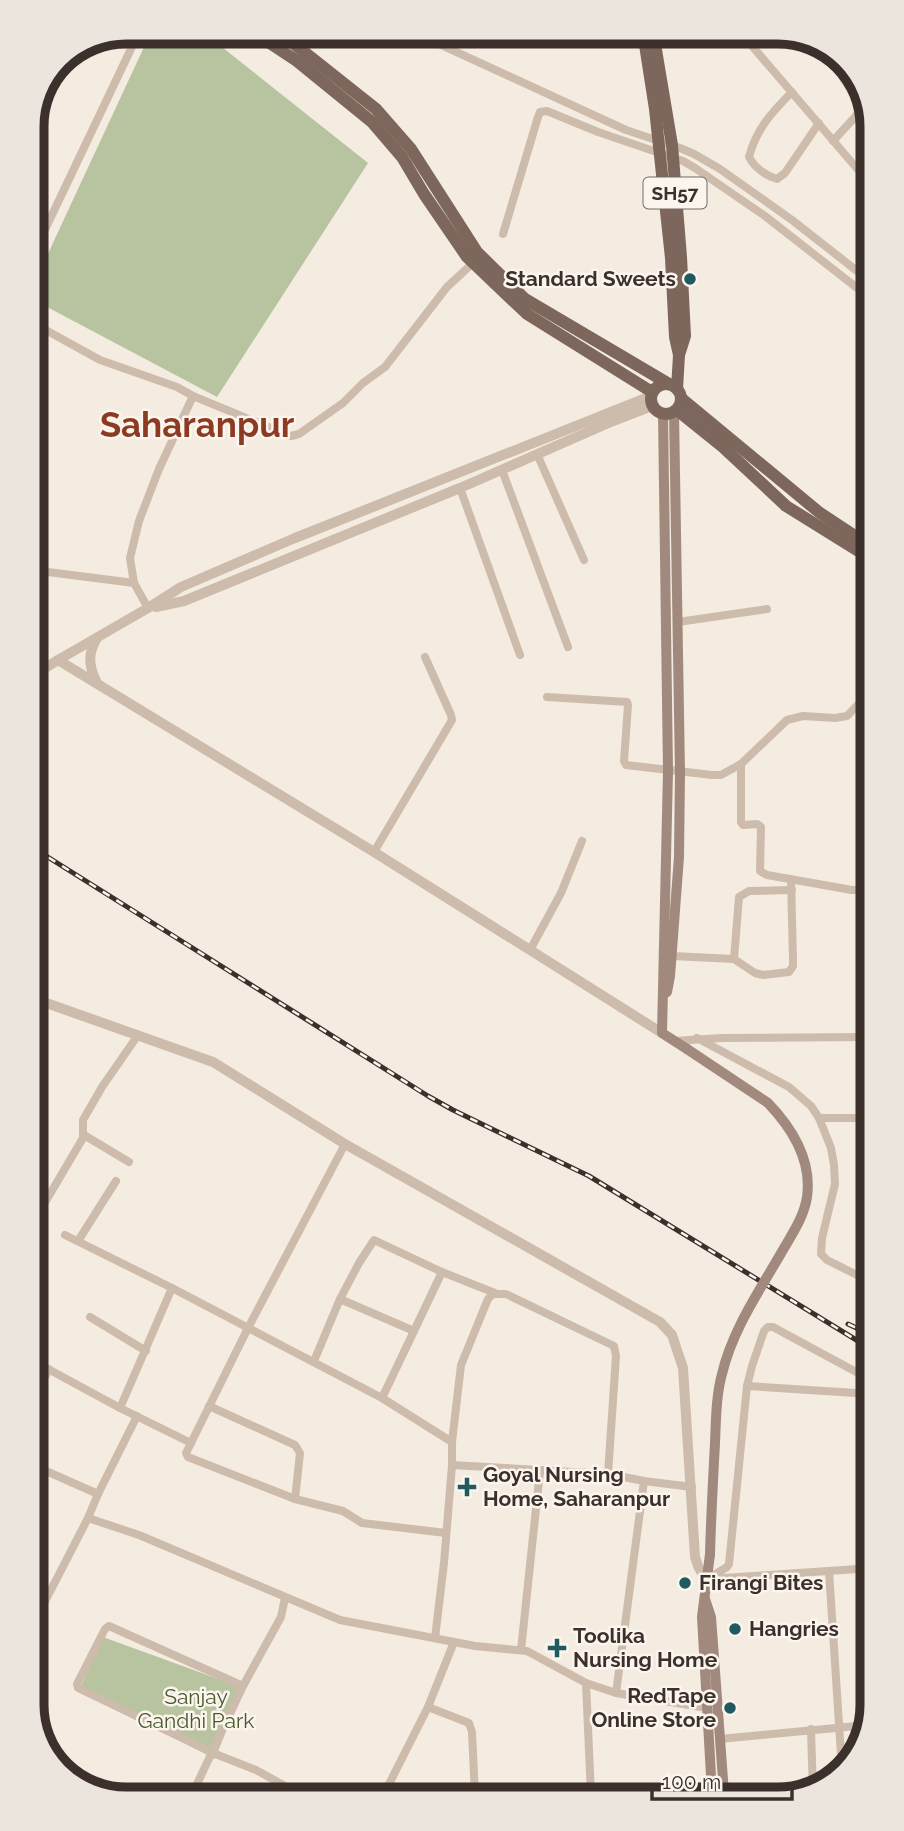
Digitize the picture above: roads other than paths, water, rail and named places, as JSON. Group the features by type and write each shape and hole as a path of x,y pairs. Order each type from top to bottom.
{"main road":[{"path":"277,44 301,56 376,109 411,149 436,188 472,258 820,513 860,539"},
{"path":"290,44 372,122 402,158 424,194 472,258 527,314 666,400 723,447 786,506 860,553"},
{"name":"SH57","path":"645,44 665,149"},
{"name":"SH57","path":"654,44 665,149 675,337 679,355 666,400"},
{"path":"424,194 436,188"},
{"path":"664,1001 669,986 679,858 680,772 678,622 666,400"},
{"path":"666,400 668,771 662,1033 761,1098 778,1113 801,1151 807,1196 797,1226 737,1330 719,1391 705,1599 711,1617 712,1787"},
{"path":"713,1709 720,1738 724,1787"}],"street":[{"path":"44,232 133,44"},
{"path":"439,44 665,149 713,179 788,233 860,290"},
{"path":"750,44 860,172"},
{"path":"835,67 856,99"},
{"path":"792,92 768,116 750,152 751,161 777,179 785,173 819,123"},
{"path":"503,234 540,112 547,111 598,132 694,154 792,220 860,273"},
{"path":"833,141 859,112"},
{"path":"44,329 100,360 177,387 291,436 299,434 343,403 363,383 385,367 472,258"},
{"path":"148,608 134,583 130,558 139,521 159,469 193,396"},
{"path":"148,608 184,601 666,400"},
{"path":"44,669 181,587 295,538 666,400"},
{"path":"537,454 584,560"},
{"path":"502,470 568,647"},
{"path":"460,488 520,655"},
{"path":"44,571 134,583"},
{"path":"678,622 767,609"},
{"path":"97,638 91,648 90,660 91,671 97,683"},
{"path":"374,852 452,720 425,657"},
{"path":"58,660 374,852 662,1033"},
{"path":"547,697 627,702 625,763 712,775 721,775 741,764 787,720 803,716 847,716 860,702"},
{"path":"741,764 741,822 743,825 757,824 761,827 760,872 860,890"},
{"path":"530,950 561,894 582,841"},
{"path":"672,956 734,959 755,973 763,975 789,972 793,966 791,879"},
{"path":"734,959 740,897 743,893 792,890"},
{"path":"44,1002 213,1062 345,1144 660,1322 673,1335 683,1368 695,1557 706,1580"},
{"path":"44,1204 84,1135 83,1120 138,1035"},
{"path":"674,1041 697,1038 860,1037"},
{"path":"697,1038 789,1087 811,1106 819,1118 834,1165 835,1184 822,1238 821,1254 827,1260 860,1276"},
{"path":"819,1118 860,1118"},
{"path":"84,1135 129,1162"},
{"path":"345,1144 186,1453 188,1457 295,1499 343,1511 362,1523 446,1533"},
{"path":"78,1241 116,1181"},
{"path":"65,1235 314,1361 382,1398 452,1442"},
{"path":"314,1361 340,1299 374,1240 442,1272 495,1293 506,1294 614,1346 616,1356 608,1474"},
{"path":"382,1398 442,1272"},
{"path":"120,1408 172,1288"},
{"path":"435,1638 461,1365 488,1298 495,1293"},
{"path":"340,1299 415,1331"},
{"path":"90,1317 146,1351"},
{"path":"706,1580 727,1567 730,1558 747,1386 764,1331 773,1327 860,1374"},
{"path":"44,1366 191,1443"},
{"path":"44,1380 50,1369"},
{"path":"747,1386 856,1393"},
{"path":"209,1406 299,1448 295,1499"},
{"path":"44,1603 137,1416"},
{"path":"452,1465 608,1474 692,1487"},
{"path":"44,1470 98,1494"},
{"path":"521,1650 540,1471"},
{"path":"615,1693 644,1481"},
{"path":"88,1518 139,1535 340,1619 475,1646 527,1651 586,1683 615,1693 713,1709"},
{"path":"706,1580 860,1569"},
{"path":"829,1571 841,1757"},
{"path":"196,1787 243,1686 281,1617 285,1598"},
{"path":"243,1686 109,1626 77,1682 78,1688 213,1753 256,1770 287,1787"},
{"path":"388,1787 428,1707 454,1642"},
{"path":"586,1683 591,1787"},
{"path":"428,1707 466,1721 471,1727 474,1787"},
{"path":"720,1738 858,1726"},
{"path":"811,1729 813,1780"}],"railway":[{"path":"44,855 428,1096 589,1176 860,1342"},
{"path":"848,1324 860,1330"}],"place":[{"name":"Standard Sweets","path":"690,279"},
{"name":"Goyal Nursing Home, Saharanpur","path":"467,1487"},
{"name":"Firangi Bites","path":"685,1583"},
{"name":"Hangries","path":"735,1629"},
{"name":"Toolika Nursing Home","path":"557,1648"},
{"name":"RedTape Online Store","path":"730,1708"}],"district":[{"name":"Saharanpur","path":"197,425"}],"park label":[{"name":"Sanjay Gandhi Park","path":"196,1709"}]}
